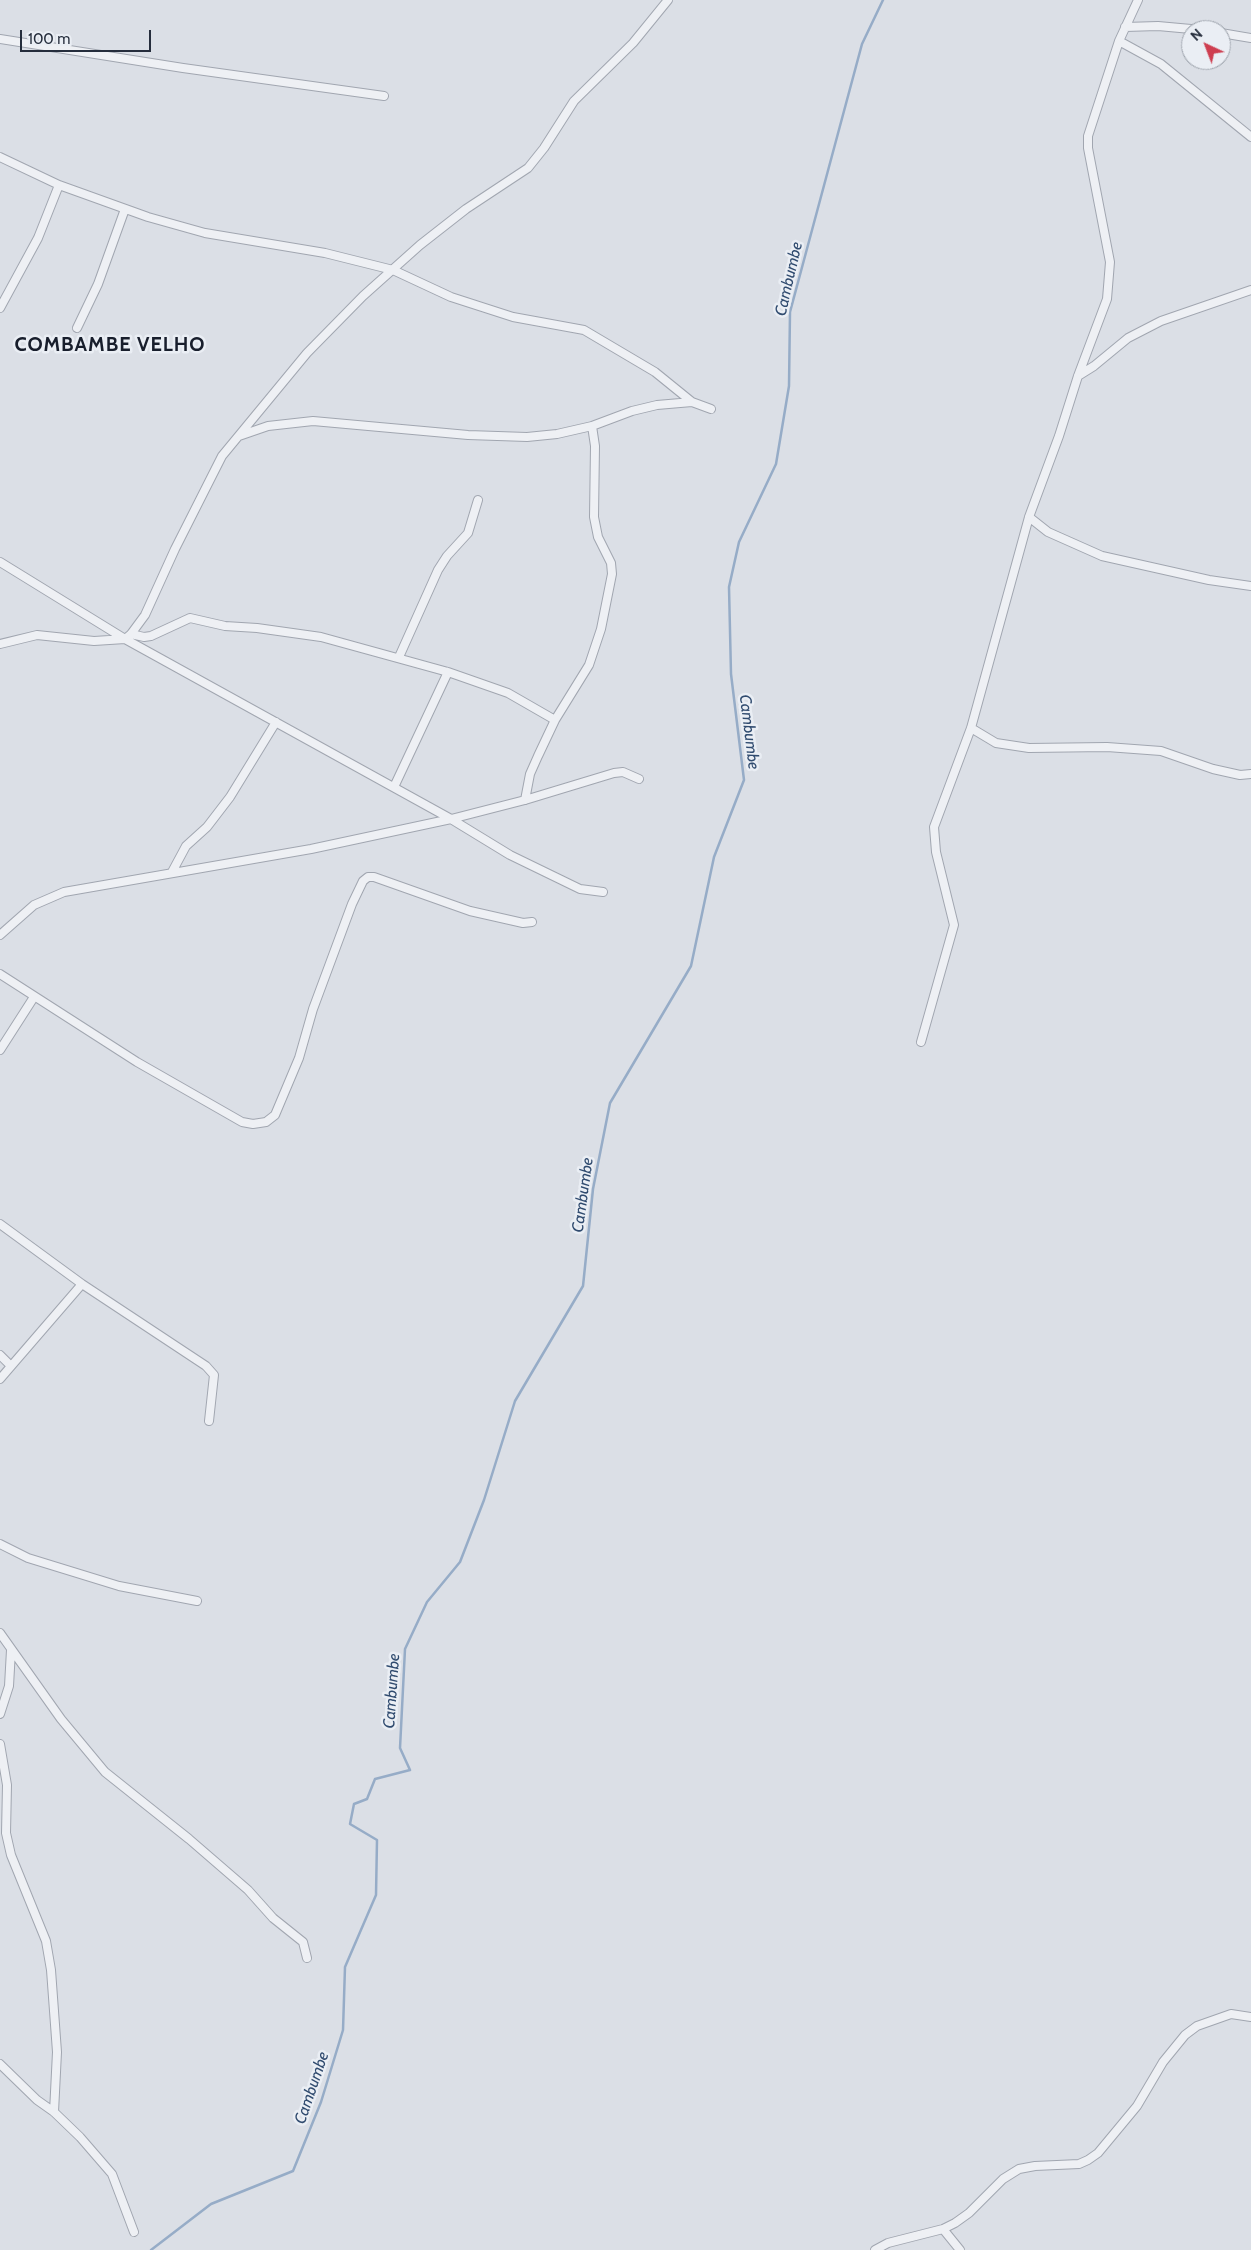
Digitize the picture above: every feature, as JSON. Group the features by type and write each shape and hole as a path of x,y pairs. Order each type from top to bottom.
{"street":[{"path":"128,636 145,615 209,479 222,456 307,353 364,296 420,245 466,209 528,168 574,101 633,43 668,0"},
{"path":"920,1042 954,932 954,919 936,852 934,827 971,728 1029,517 1059,436 1078,376 1108,299 1110,262 1088,148 1088,136 1119,41 1138,0"},
{"path":"1125,27 1158,26 1181,28"},
{"path":"1231,35 1251,38"},
{"path":"0,39 88,51 183,68 384,96"},
{"path":"1119,41 1161,64 1251,137"},
{"path":"0,157 59,185 125,209 205,233 324,253 393,270 451,297 513,317 584,330 655,372 692,402 711,408"},
{"path":"0,308 38,238 59,185"},
{"path":"77,328 98,284 125,209"},
{"path":"1078,376 1094,366 1128,338 1161,320 1251,290"},
{"path":"238,436 268,426 313,421 507,437 557,434 592,426 632,411 657,405 692,402"},
{"path":"525,800 530,774 555,720 589,665 601,629 612,574 612,563 600,543 594,517 595,446 592,426"},
{"path":"399,657 438,570 447,556 468,534 478,500"},
{"path":"1029,517 1048,532 1102,556 1209,580 1251,586"},
{"path":"0,562 276,722 452,819 519,860 580,888 594,892 603,892"},
{"path":"0,644 37,635 94,641 128,636 144,638 190,618 225,626 257,628 321,637 399,657 508,693 555,720"},
{"path":"394,787 448,672"},
{"path":"172,872 186,846 206,827 230,797 276,722"},
{"path":"971,728 996,742 1029,748 1107,747 1161,751 1213,769 1251,774"},
{"path":"0,935 34,904 64,892 311,849 452,819 525,800 614,773 623,772 639,779"},
{"path":"0,974 137,1062 242,1122 253,1124 266,1122 275,1115 299,1058 313,1009 362,881 374,876 470,911 523,923 532,922"},
{"path":"0,1050 34,997"},
{"path":"0,1224 82,1284 206,1366 214,1376 209,1421"},
{"path":"0,1379 82,1284"},
{"path":"0,1355 12,1366"},
{"path":"0,1544 28,1558 119,1586 197,1601"},
{"path":"0,1633 61,1719 105,1772 189,1839 248,1890 273,1918 303,1942 307,1958"},
{"path":"0,1714 9,1686 11,1650"},
{"path":"0,1744 7,1785 6,1833 11,1855 46,1941 52,1970 57,2052 54,2112"},
{"path":"874,2250 888,2243 943,2229 969,2213 1003,2179 1019,2169 1035,2166 1079,2164 1088,2160 1098,2153 1137,2106 1168,2055 1185,2035 1197,2026 1231,2014 1251,2017"},
{"path":"0,2064 37,2100 54,2112 80,2137 112,2174 134,2232"},
{"path":"943,2229 960,2250"}],"waterway":[{"name":"Cambumbe","path":"151,2250 211,2204 293,2171 321,2102 343,2030 345,1967 376,1895 377,1840 350,1824 354,1804 367,1799 375,1779 410,1770 400,1748 405,1649 427,1602 460,1562 484,1500 515,1401 583,1286 593,1189 610,1103 691,966 714,857 744,780 731,674 729,587 739,542 776,464 789,386 790,312 862,44 883,0"}],"district":[{"name":"COMBAMBE VELHO","path":"110,345"}]}
